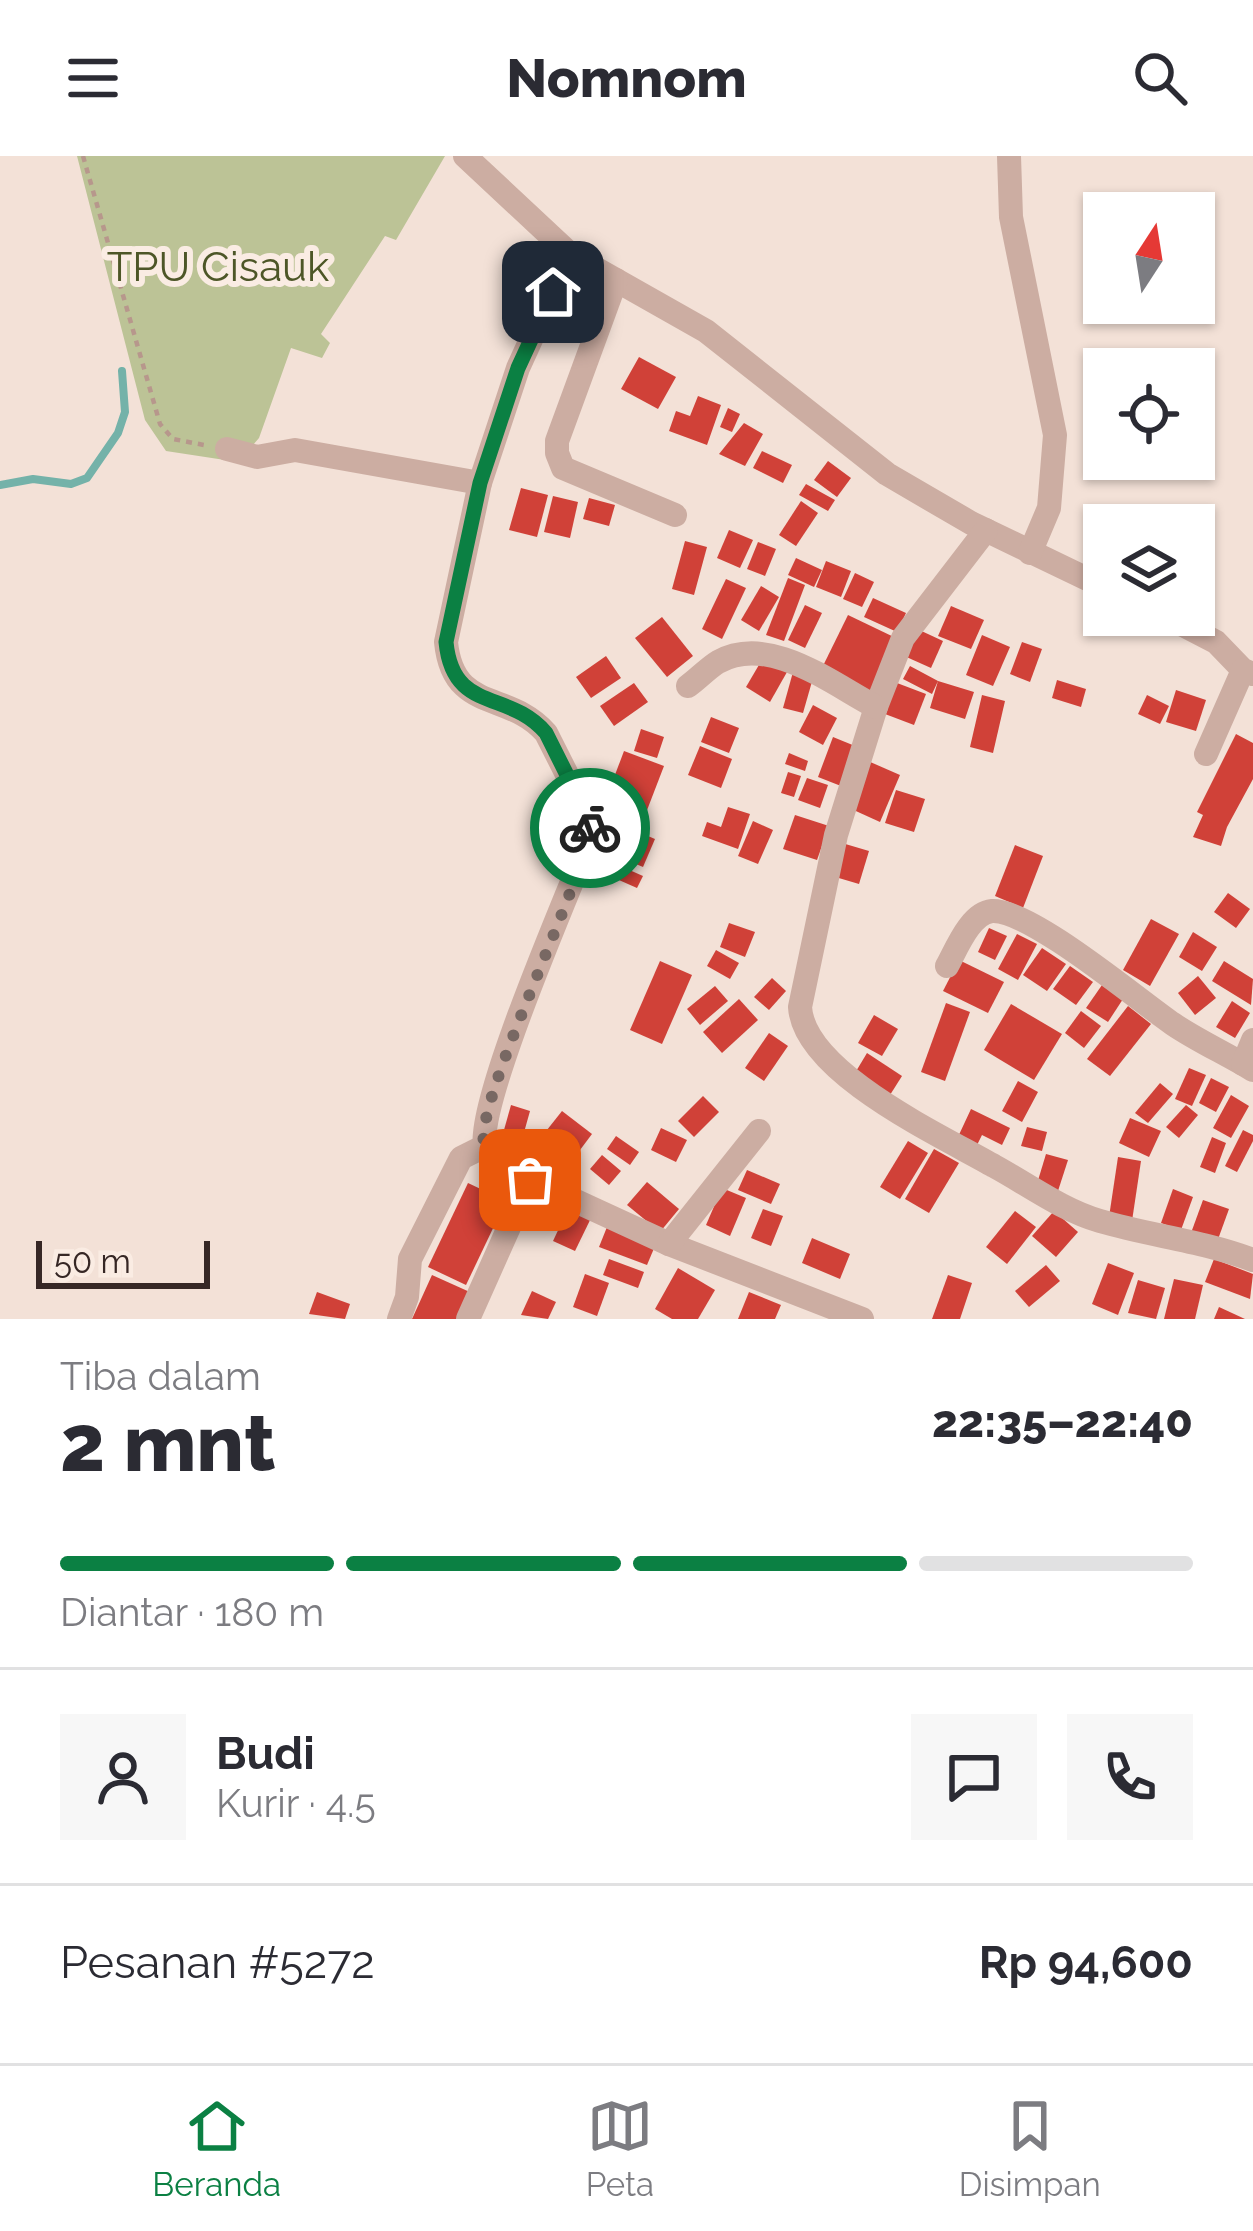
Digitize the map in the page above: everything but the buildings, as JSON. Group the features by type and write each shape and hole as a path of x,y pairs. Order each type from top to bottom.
{"street":[{"path":"465,156 570,254 706,332 887,474 1030,554 1083,578"},
{"path":"1009,156 1011,217 1055,435 1049,508 1030,554"},
{"path":"570,254 518,368 480,483 446,642 448,668 462,687 535,720 546,733 591,823 589,840 495,1087 483,1136 485,1146 530,1180 669,1244 862,1319"},
{"path":"616,280 557,441 559,461 563,468 675,515"},
{"path":"227,449 257,457 295,450 480,483"},
{"path":"986,530 904,638 876,707 836,835 800,1007 802,1028 848,1076 897,1116 1051,1199 1096,1220 1253,1260"},
{"path":"1204,636 1248,672 1206,754"},
{"path":"688,686 719,662 761,653 791,663 876,707"},
{"path":"946,966 980,916 990,911 1006,914 1061,942 1177,1027 1248,1067 1253,1040"},
{"path":"669,1244 759,1131"},
{"path":"399,1319 407,1297 410,1259 460,1159 485,1146"},
{"path":"468,1319 530,1180"}],"path":[{"path":"82,156 160,424 173,439 227,449"}],"green space":[{"name":"TPU Cisauk","path":"77,156 445,156 396,240 385,236 321,334 330,343 322,358 291,348 259,438 238,462 166,451 145,420"}],"waterway":[{"path":"0,485 33,479 71,484 87,478 118,433 125,412 122,371"}],"way so far":[{"path":"530,1180 490,1154 483,1136 495,1087 590,828"}],"route":[{"path":"553,292 518,368 480,483 446,642 448,668 462,687 535,720 546,733 590,828"}]}
